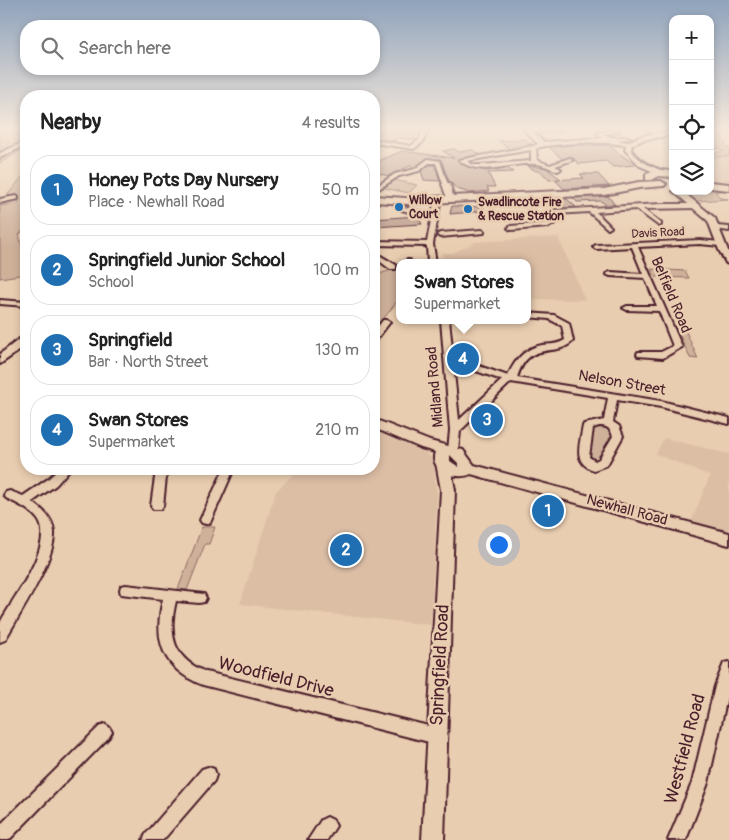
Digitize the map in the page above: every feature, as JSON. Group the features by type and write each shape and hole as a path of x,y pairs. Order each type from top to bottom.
{"main road":[{"path":"639,185 649,177 661,173 669,174"},
{"path":"649,177 669,187"},
{"path":"380,200 405,206 438,199 606,191 639,185 669,188"},
{"path":"714,185 729,187"},
{"path":"0,360 20,347"},
{"name":"Newhall Road","path":"380,426 447,455 453,471 464,470 729,540"}],"street":[{"path":"380,186 397,175 418,169"},
{"path":"441,169 452,198"},
{"path":"645,169 649,177"},
{"path":"652,169 661,173"},
{"path":"682,195 707,214 717,228 720,244 729,261"},
{"path":"5,202 16,198"},
{"path":"432,259 430,244 438,199"},
{"path":"405,206 419,214"},
{"path":"511,228 548,225 554,222 550,215 554,212 637,207 697,206"},
{"path":"637,207 659,224"},
{"path":"591,210 608,227"},
{"path":"717,228 729,229"},
{"path":"440,235 482,232"},
{"name":"Davis Road","path":"596,247 700,242 720,244"},
{"path":"380,243 430,244"},
{"name":"Belfield Road","path":"634,246 678,347 663,355 641,354"},
{"path":"380,257 396,266"},
{"path":"384,270 396,266"},
{"path":"610,274 647,276"},
{"path":"0,302 20,304"},
{"path":"626,308 662,309"},
{"path":"455,430 509,379 518,366 535,349 564,346 570,341 566,325 560,320 531,316"},
{"path":"380,330 386,322"},
{"name":"Midland Road","path":"445,324 455,430 447,455"},
{"name":"Nelson Street","path":"448,358 509,379 613,396 729,421"},
{"path":"608,423 613,396"},
{"name":"Springfield Road","path":"433,840 448,490 447,455"},
{"path":"448,490 464,470"},
{"path":"23,502 59,475"},
{"path":"157,506 162,475"},
{"path":"206,520 225,475"},
{"path":"0,636 47,548 48,531 44,520 33,508 10,495"},
{"path":"126,590 199,598"},
{"name":"Woodfield Drive","path":"171,595 166,613 166,636 173,654 185,669 204,678 437,736"},
{"name":"Westfield Road","path":"677,840 700,783 722,686 729,668"},
{"path":"0,837 104,732"},
{"path":"152,840 208,775"},
{"path":"317,840 327,826"}],"shaded area":[{"path":"714,169 729,169 729,184 714,182"},
{"path":"20,180 20,275 0,278 0,206 18,203 19,195 6,197"},
{"path":"394,180 417,185 409,193 384,188"},
{"path":"714,187 729,189 715,192 721,198 728,199 696,201 689,195 714,195"},
{"path":"558,237 585,300 531,299 531,259 443,259 442,253 453,253 476,242"},
{"path":"396,268 396,303 380,323 380,274"},
{"path":"651,269 685,271 689,278 655,277"},
{"path":"675,325 683,325 698,359 690,358"},
{"path":"600,426 608,427 614,435 597,463 588,458 593,428"},
{"path":"380,430 414,444 433,459 437,497 431,625 240,604 276,491 293,475 380,475"},
{"path":"664,438 729,454 729,533 691,522 710,476 656,454"},
{"path":"202,527 215,527 209,544 205,544 187,590 178,589"}],"building":[{"path":"380,169 403,169 388,176 380,174"},
{"path":"436,169 440,181 424,180 421,171"},
{"path":"444,169 486,171 509,169 513,172 488,173 495,187 487,187 489,191 470,193 457,189 449,181"},
{"path":"533,169 548,169 561,179 549,180 541,171"},
{"path":"580,174 598,174 609,186 564,189 555,180 584,178"},
{"path":"608,196 615,205 606,205 601,201 577,202 573,198"},
{"path":"567,199 576,207 552,209 544,200"},
{"name":"Swadlincote Fire & Rescue Station","path":"452,206 484,207 484,211 450,214"},
{"path":"417,216 422,224 380,227 380,219"},
{"path":"482,415 500,422 493,429 476,422"},
{"path":"547,499 561,505 554,518 546,514 544,520 536,517"}],"place":[{"name":"Willow Court","path":"399,207"},
{"name":"Swadlincote Fire & Rescue Station","path":"468,209"},
{"name":"Swan Stores","path":"463,359"},
{"name":"Springfield","path":"487,420"},
{"name":"Honey Pots Day Nursery","path":"548,511"},
{"name":"Springfield Junior School","path":"346,550"}]}
